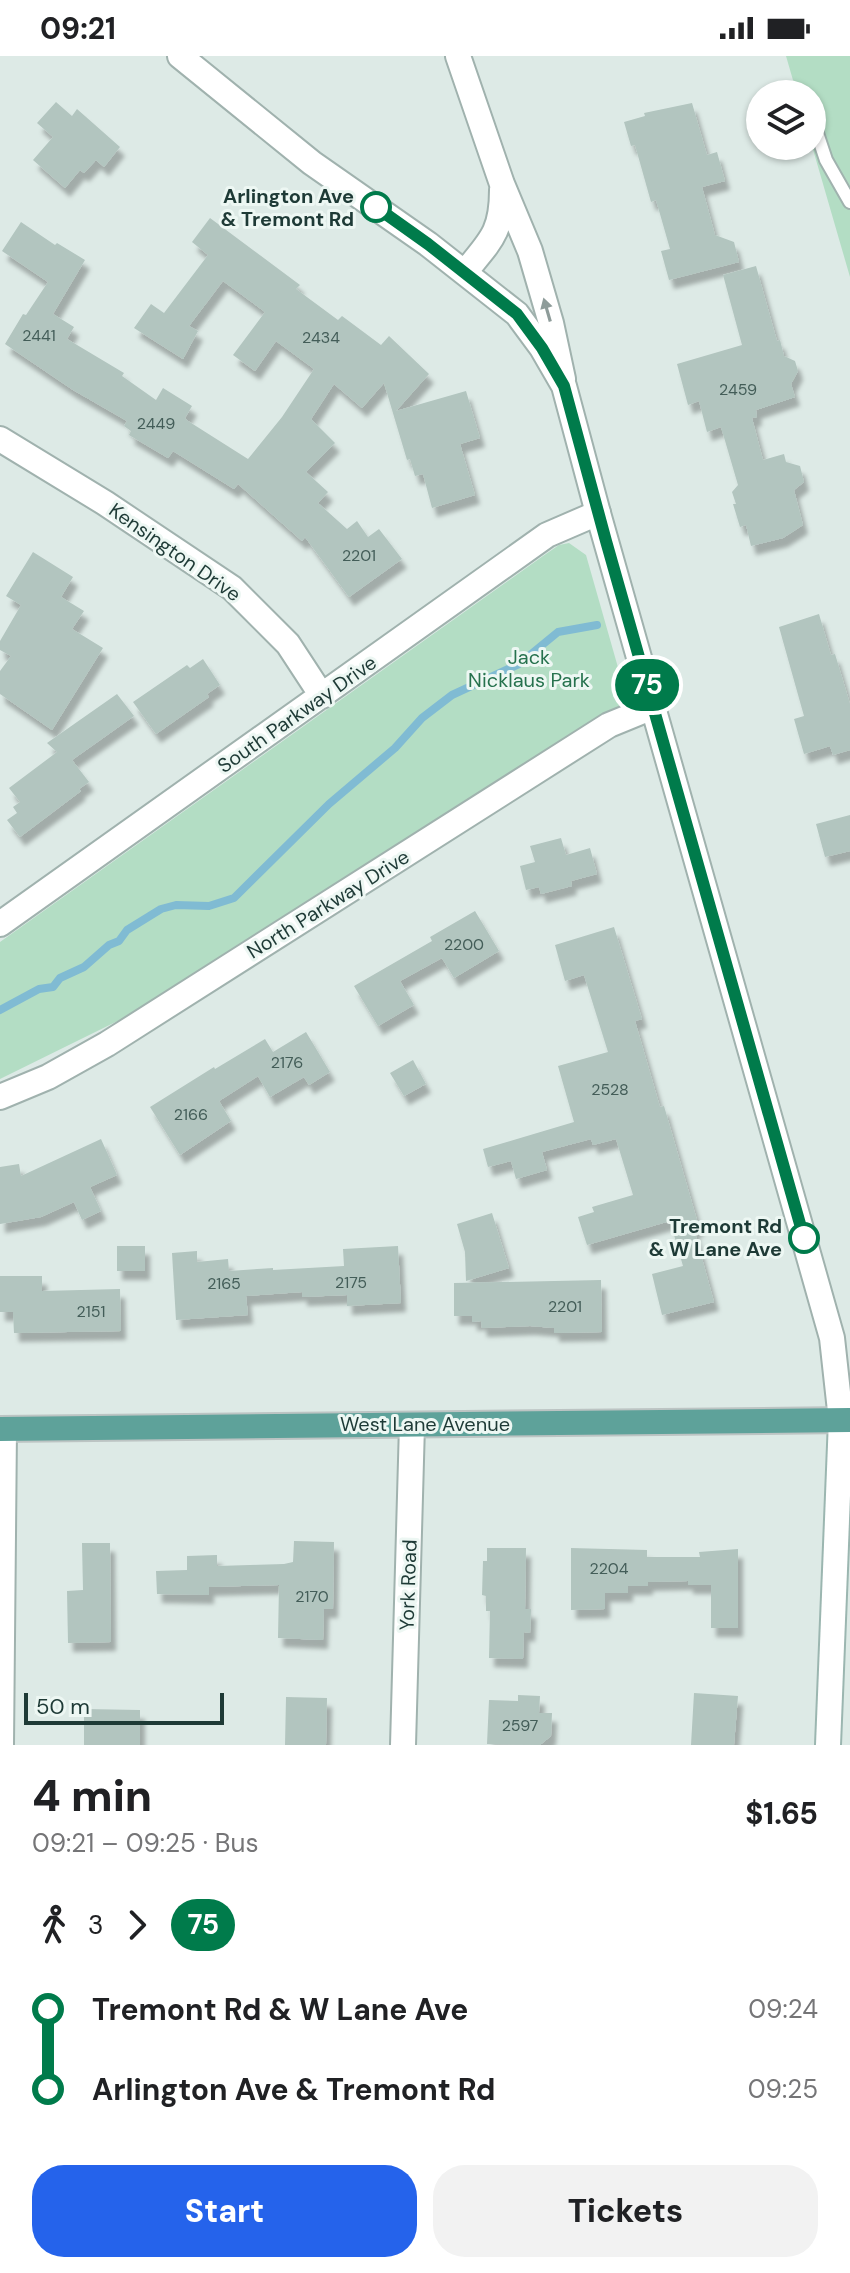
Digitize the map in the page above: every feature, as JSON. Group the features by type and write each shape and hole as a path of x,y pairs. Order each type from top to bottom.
{"main road":[{"name":"West Lane Avenue","path":"2,1429 846,1420"}],"street":[{"path":"180,56 312,163 465,272 517,314 564,386"},
{"path":"458,56 502,184 530,251 598,513 832,1338 846,1420 828,1745"},
{"path":"465,272 493,238 499,224 502,184"},
{"name":"Kensington Drive","path":"0,439 105,503 232,588 288,644 322,696"},
{"name":"South Parkway Drive","path":"0,924 547,535 598,513"},
{"name":"North Parkway Drive","path":"0,1097 48,1077 107,1044 609,725 653,707"},
{"name":"York Road","path":"403,1745 412,1425"},
{"path":"1,1745 2,1429"}],"lane":[{"path":"826,160 850,202"}],"green space":[{"path":"786,56 850,56 850,277 816,160 826,160 826,80 793,80"},
{"name":"Jack Nicklaus Park","path":"569,543 586,555 621,678 622,701 614,715 148,1006 0,1079 0,942 543,556 559,545"}],"building":[{"path":"56,102 72,116 77,109 120,147 104,167 96,160 84,173 80,170 65,188 33,160 53,137 37,123"},
{"path":"692,103 707,155 717,152 725,181 702,187 715,235 734,242 739,262 669,280 661,251 670,249 656,200 651,202 635,145 631,146 624,122 645,116 644,113"},
{"path":"210,218 300,285 296,289 338,320 342,316 381,345 389,336 429,374 396,411 466,391 480,438 460,444 475,495 432,508 423,474 415,476 410,459 407,460 384,383 362,408 334,384 311,419 335,443 306,472 328,492 318,503 347,529 357,521 368,537 379,529 402,559 349,597 305,537 302,541 238,484 234,489 173,451 168,458 129,435 131,431 124,426 127,421 73,390 5,344 48,282 2,251 21,222 55,245 57,243 85,260 53,314 74,327 67,339 124,373 122,376 156,400 163,388 192,406 185,418 188,421 248,459 282,417 314,369 276,341 255,371 233,355 265,312 223,281 189,326 198,331 183,359 134,328 151,304 164,313 208,255 192,242"},
{"path":"756,266 777,341 780,340 784,356 795,361 798,371 791,384 795,397 756,410 757,417 752,418 763,460 784,454 786,462 800,466 804,482 794,490 803,525 783,538 751,546 746,525 740,527 733,504 736,504 732,492 738,485 721,427 707,432 699,401 688,405 677,364 742,345 723,275"},
{"path":"33,552 73,577 61,597 84,611 72,629 103,648 52,730 0,694 0,671 11,656 0,650 0,641 21,605 6,596"},
{"path":"819,614 850,704 850,750 833,755 830,746 804,754 794,719 804,716 779,627"},
{"path":"203,659 220,685 207,694 209,697 156,734 133,702 187,665 190,668"},
{"path":"117,694 134,716 72,760 89,782 20,837 7,820 17,813 13,807 20,802 9,788 57,752 47,743"},
{"path":"850,815 850,851 825,857 816,824"},
{"path":"561,838 566,855 590,848 597,874 571,881 572,886 541,894 539,887 526,890 520,866 535,862 530,846"},
{"path":"475,911 499,951 454,978 442,958 400,981 414,1005 378,1026 354,986 432,941 430,937"},
{"path":"614,927 642,1019 635,1021 660,1107 664,1106 699,1227 694,1229 714,1302 662,1315 652,1274 683,1266 670,1221 587,1245 578,1217 594,1212 592,1207 633,1195 616,1139 593,1145 591,1139 542,1152 547,1170 516,1179 511,1161 488,1167 483,1149 574,1122 558,1066 608,1052 584,975 565,981 555,945"},
{"path":"306,1032 330,1072 309,1085 304,1077 270,1097 258,1076 219,1101 231,1121 180,1155 150,1107 265,1039 273,1052"},
{"path":"413,1060 426,1084 404,1096 390,1073"},
{"path":"101,1139 117,1175 90,1187 101,1211 82,1220 74,1202 41,1217 0,1224 0,1167 19,1164 21,1176"},
{"path":"492,1213 509,1268 466,1281 465,1252 457,1224"},
{"path":"117,1246 145,1246 145,1271 117,1271"},
{"path":"398,1246 401,1303 347,1306 347,1295 302,1297 302,1292 246,1296 248,1315 176,1320 172,1253 197,1251 197,1262 228,1259 229,1271 273,1270 344,1266 343,1249"},
{"path":"0,1276 42,1276 42,1291 120,1289 121,1331 14,1333 13,1312 0,1312"},
{"path":"601,1280 602,1332 554,1333 554,1328 530,1326 482,1328 481,1321 472,1322 472,1316 454,1316 454,1283"},
{"path":"294,1541 334,1542 333,1609 324,1609 323,1640 278,1638 279,1585 209,1587 209,1595 157,1594 156,1571 187,1570 187,1556 217,1555 217,1566 284,1564 293,1562"},
{"path":"82,1543 110,1543 111,1642 68,1643 67,1591 83,1590"},
{"path":"487,1548 526,1548 525,1609 531,1609 530,1633 524,1632 523,1659 489,1658 490,1611 486,1611 486,1596 482,1595 483,1561 487,1561"},
{"path":"571,1548 647,1550 647,1557 700,1557 699,1552 738,1549 738,1628 711,1628 711,1585 688,1585 688,1581 628,1586 628,1593 605,1593 605,1609 571,1610"},
{"path":"694,1693 738,1696 734,1745 691,1745"},
{"path":"518,1695 540,1696 539,1713 552,1713 551,1736 540,1745 487,1744 489,1700 518,1701"},
{"path":"286,1697 327,1698 326,1745 285,1745"},
{"path":"84,1709 140,1710 140,1745 84,1745"}],"waterway":[{"path":"0,1010 39,989 53,987 60,978 84,967 109,945 119,941 127,930 161,909 176,905 209,906 234,898 329,804 395,748 422,718 452,695 519,664 558,632 597,625"}],"bus line":[{"name":"75","path":"376,207 517,314 564,386 804,1238"}],"place":[{"name":"Arlington Ave & Tremont Rd","path":"376,207"},
{"name":"Tremont Rd & W Lane Ave","path":"804,1238"}]}
